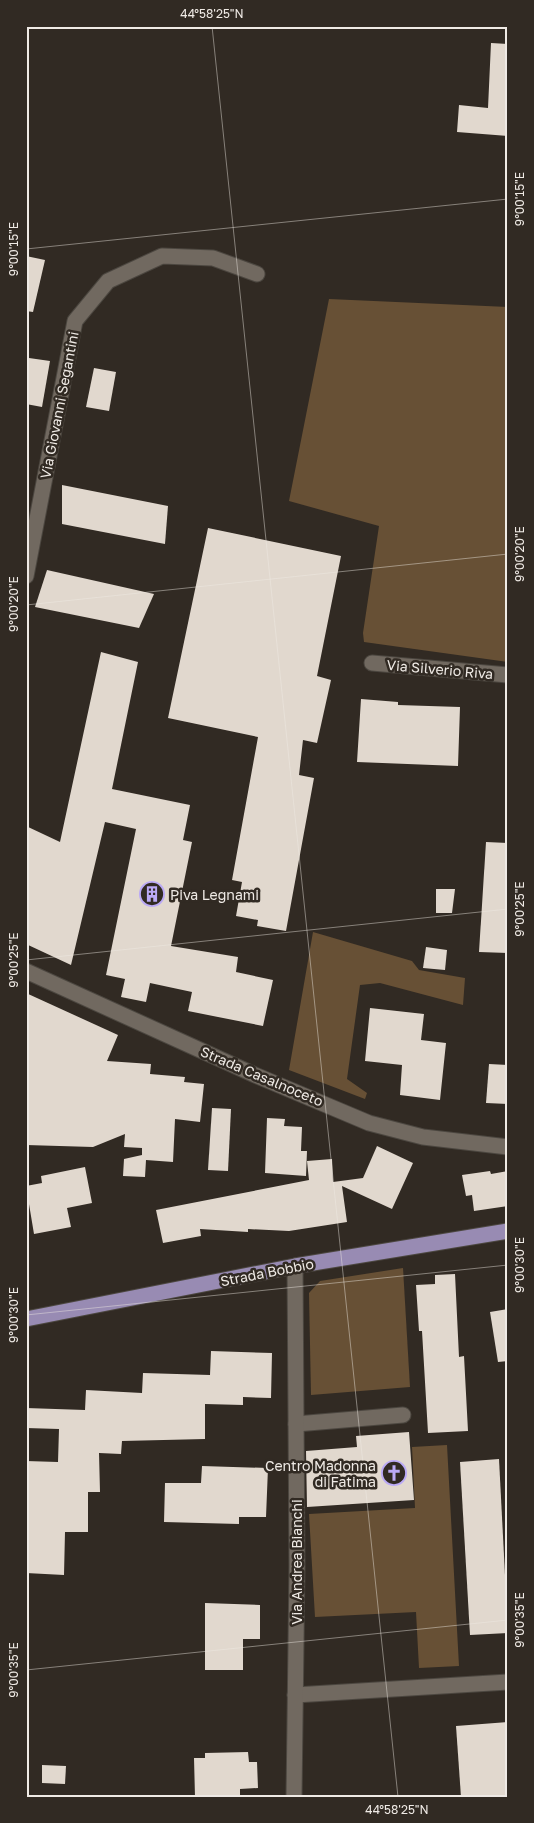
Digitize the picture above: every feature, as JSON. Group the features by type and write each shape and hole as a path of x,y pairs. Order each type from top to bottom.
{"main road":[{"name":"Strada Bobbio","path":"26,1318 295,1266 508,1231"}],"street":[{"name":"Via Giovanni Segantini","path":"26,576 75,321 108,281 162,256 213,258 257,274"},
{"name":"Via Silverio Riva","path":"372,663 508,675"},
{"name":"Strada Casalnoceto","path":"26,971 255,1075 368,1122 423,1136 508,1147"},
{"name":"Via Andrea Bianchi","path":"294,1797 295,1266"},
{"path":"296,1424 403,1415"},
{"path":"295,1695 508,1682"}],"shaded area":[{"path":"329,299 508,307 508,662 364,642 363,633 379,526 289,501"},
{"path":"313,932 412,961 419,970 465,978 463,1005 380,983 360,985 347,1079 367,1093 365,1099 289,1070"},
{"path":"403,1268 410,1387 311,1395 309,1293 320,1281"},
{"path":"447,1445 459,1666 419,1668 416,1612 315,1617 309,1514 415,1508 412,1447"}],"building":[{"path":"491,43 508,44 508,136 457,132 459,105 488,108"},
{"path":"26,256 45,260 33,312 26,311"},
{"path":"29,358 50,361 42,407 26,404 26,374"},
{"path":"94,368 116,372 109,411 86,407"},
{"path":"62,485 168,506 165,544 62,524"},
{"path":"208,528 341,556 317,676 331,680 317,743 303,740 299,775 314,778 286,931 257,926 258,920 236,916 242,882 232,880 258,737 168,718"},
{"path":"47,570 154,594 139,628 35,607"},
{"path":"101,652 138,662 112,789 190,805 183,840 192,842 171,946 238,957 236,972 273,980 263,1026 188,1011 192,992 150,983 146,1002 121,997 125,979 106,975 136,829 105,822 71,965 26,944 26,826 60,842"},
{"path":"361,699 398,702 398,705 460,707 458,766 357,762"},
{"path":"486,842 508,843 508,953 479,952"},
{"path":"436,889 455,889 452,913 436,913"},
{"path":"426,947 447,950 445,970 423,968"},
{"path":"26,993 118,1035 107,1061 151,1064 150,1074 185,1077 184,1082 204,1084 200,1122 175,1119 173,1162 146,1160 145,1177 123,1176 124,1159 142,1155 142,1148 124,1147 125,1134 93,1147 26,1145"},
{"path":"370,1008 424,1014 421,1040 446,1043 440,1100 400,1095 402,1065 365,1061"},
{"path":"489,1064 508,1065 508,1104 486,1103"},
{"path":"212,1108 231,1109 228,1171 208,1170"},
{"path":"267,1118 285,1119 284,1126 302,1127 301,1151 307,1151 306,1176 265,1173"},
{"path":"377,1146 413,1163 392,1209 342,1186 347,1222 289,1231 248,1229 248,1232 200,1229 201,1236 163,1243 156,1210 309,1180 307,1161 332,1159 333,1182 363,1178"},
{"path":"85,1167 92,1203 67,1208 71,1227 34,1234 26,1186 42,1183 41,1176"},
{"path":"490,1171 491,1174 508,1171 508,1206 474,1211 472,1195 466,1196 462,1175"},
{"path":"455,1274 459,1357 464,1356 468,1431 428,1433 422,1331 419,1331 416,1285 435,1284 435,1275"},
{"path":"508,1309 508,1361 498,1362 490,1312"},
{"path":"211,1351 272,1353 271,1398 243,1397 243,1405 205,1404 205,1439 122,1441 121,1454 99,1453 100,1492 88,1492 88,1532 65,1532 64,1575 26,1573 26,1461 58,1462 59,1429 26,1428 26,1408 85,1410 86,1390 142,1393 143,1373 210,1375"},
{"path":"409,1432 414,1500 307,1507 306,1451 357,1447 356,1436"},
{"path":"499,1459 508,1633 470,1635 460,1462"},
{"path":"202,1466 268,1468 266,1517 239,1517 239,1524 164,1522 165,1483 201,1483"},
{"path":"205,1603 260,1605 260,1639 243,1639 243,1670 205,1670"},
{"path":"508,1722 508,1797 461,1797 456,1726"},
{"path":"248,1752 249,1762 257,1762 258,1788 240,1789 240,1797 195,1797 194,1758 205,1758 205,1753"},
{"path":"42,1765 66,1766 65,1784 42,1783"}],"place":[{"name":"Piva Legnami","path":"152,894"},
{"name":"Centro Madonna di Fatima","path":"394,1473"}]}
